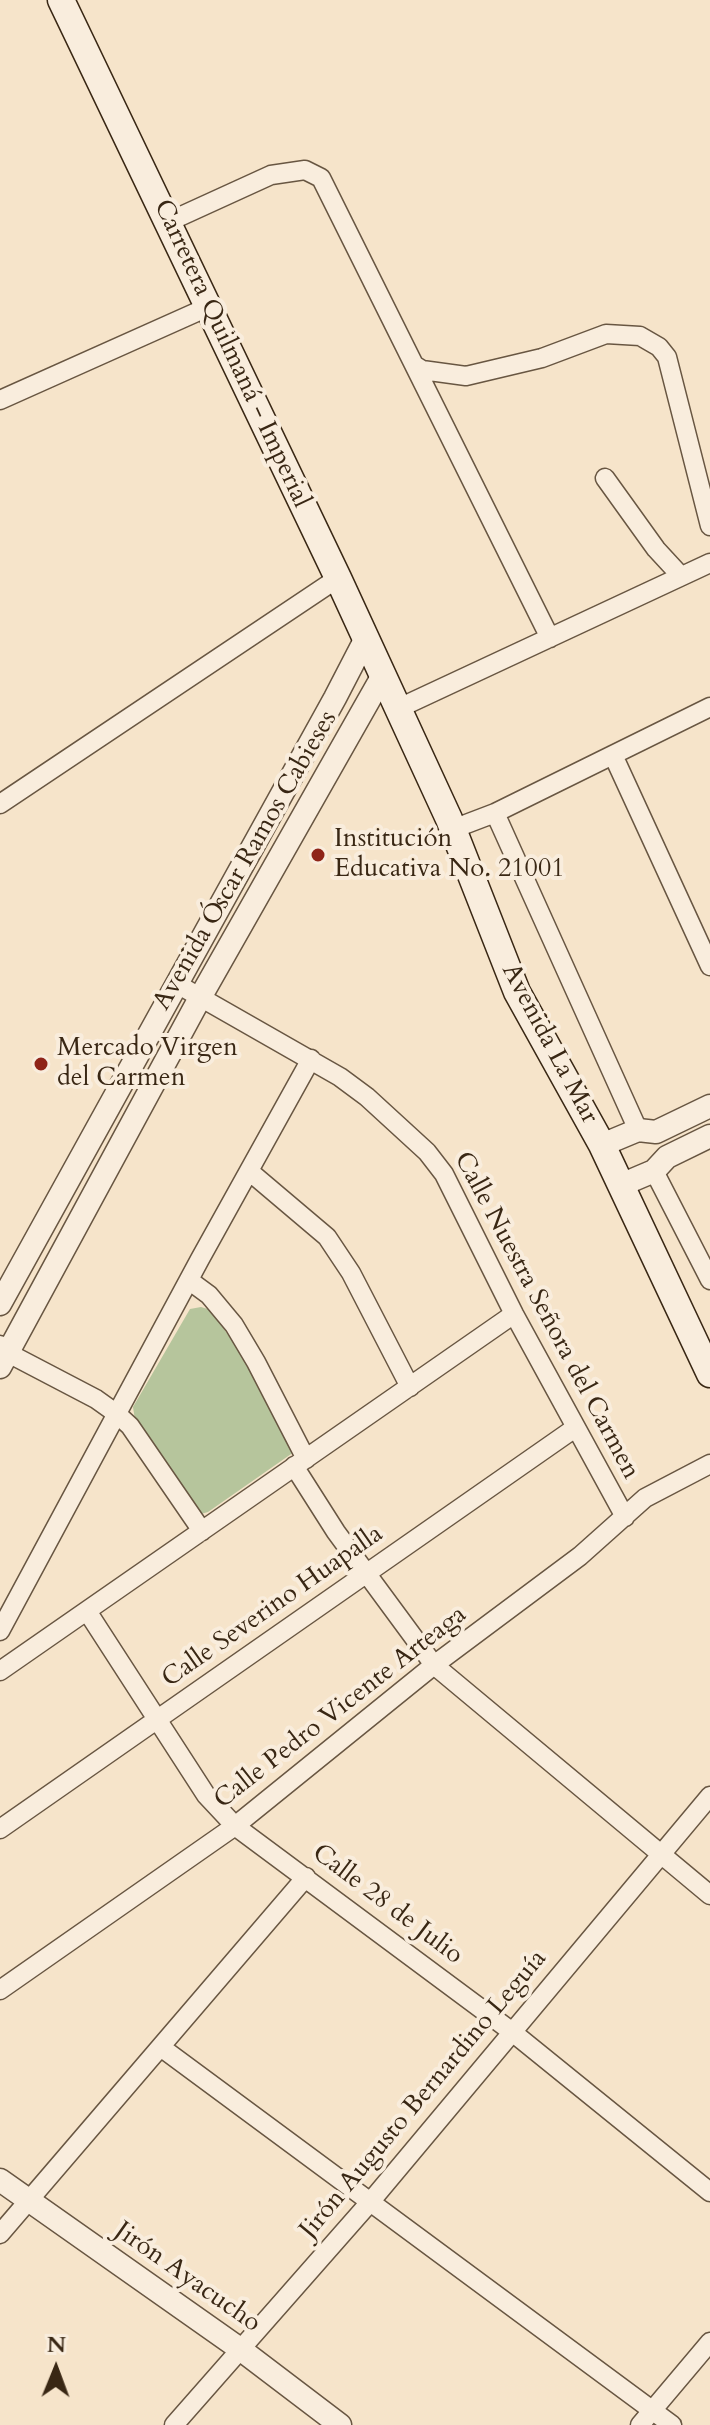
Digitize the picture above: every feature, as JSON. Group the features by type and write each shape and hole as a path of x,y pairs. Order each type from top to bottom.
{"main road":[{"name":"Carretera Quilmaná - Imperial","path":"61,0 338,578 397,709"},
{"name":"Avenida La Mar","path":"397,709 453,829 517,992 602,1145 710,1374"}],"street":[{"path":"168,222 271,175 295,170 314,173 321,178 550,638"},
{"path":"0,400 208,307"},
{"path":"414,365 422,370 466,376 542,358 606,334 640,336 659,347 667,357 710,526"},
{"path":"605,478 656,549 680,575"},
{"path":"397,709 710,563"},
{"path":"0,804 338,578"},
{"name":"Avenida Óscar Ramos Cabieses","path":"0,1304 365,640"},
{"name":"Avenida Óscar Ramos Cabieses","path":"3,1355 382,677"},
{"path":"453,829 495,813 710,707"},
{"path":"613,755 710,966"},
{"path":"495,813 638,1130"},
{"name":"Calle Nuestra Señora del Carmen","path":"177,984 311,1059 367,1097 427,1152 444,1174 514,1314 625,1517"},
{"path":"0,1631 311,1059"},
{"path":"602,1145 638,1130 656,1132 710,1106"},
{"path":"621,1185 654,1171 667,1157 710,1136"},
{"path":"249,1171 327,1237 351,1273 410,1387"},
{"path":"654,1171 710,1280"},
{"path":"190,1281 209,1295 234,1325 336,1532 434,1665 710,1895"},
{"path":"0,1671 514,1314"},
{"path":"3,1355 96,1399 117,1414 130,1426 202,1531"},
{"name":"Calle Severino Huapalla","path":"0,1829 575,1428"},
{"name":"Calle Pedro Vicente Arteaga","path":"0,1990 235,1826 434,1665 580,1556 645,1498 710,1464"},
{"name":"Calle 28 de Julio","path":"87,1611 206,1795 235,1826 511,2031 710,2192"},
{"name":"Jirón Augusto Bernardino Leguía","path":"174,2425 371,2201 710,1796"},
{"path":"0,2234 306,1877"},
{"path":"162,2048 672,2425"},
{"name":"Jirón Ayacucho","path":"0,2180 240,2349 340,2425"},
{"path":"640,2425 710,2342"}],"green space":[{"path":"201,1307 211,1310 248,1364 294,1452 201,1514 135,1420 133,1407 190,1309"}],"place":[{"name":"Institución Educativa No. 21001","path":"318,855"},
{"name":"Mercado Virgen del Carmen","path":"41,1064"}]}
